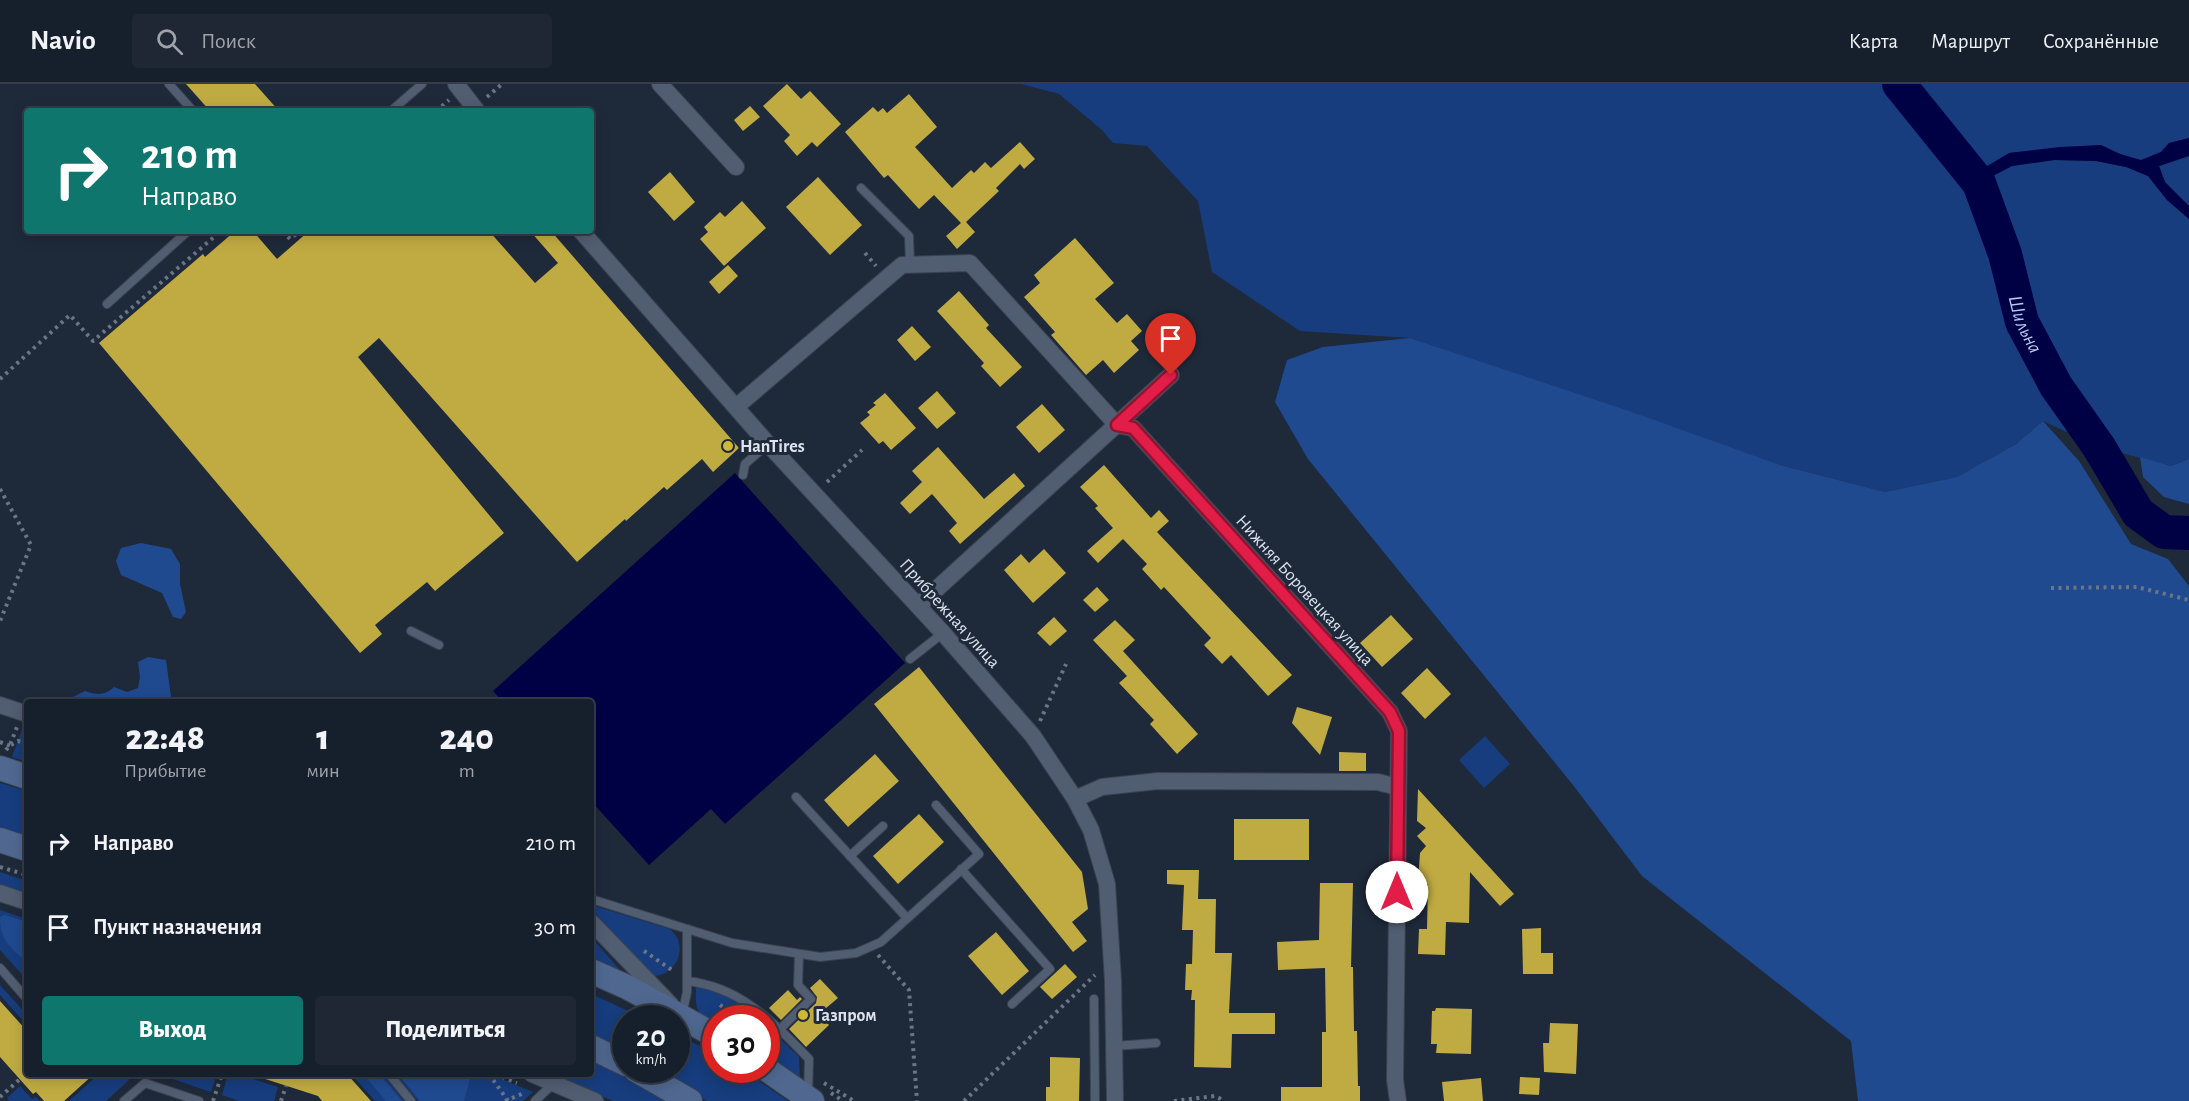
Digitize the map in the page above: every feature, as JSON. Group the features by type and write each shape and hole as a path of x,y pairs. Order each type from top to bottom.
{"main road":[{"path":"0,768 24,776"},
{"path":"0,840 24,848"},
{"path":"594,972 661,1005"},
{"path":"594,1048 612,1057"},
{"path":"780,1079 810,1100"},
{"path":"659,1083 690,1101"}],"street":[{"path":"456,84 475,108"},
{"path":"660,84 736,167"},
{"name":"Прибрежная улица","path":"584,234 768,444 943,633 1052,761 1075,799 1090,830 1107,884 1112,959 1115,1101"},
{"name":"Нижняя Боровецкая улица","path":"906,265 970,263 1117,425 1133,428 1390,712 1399,731 1395,1080 1398,1101"},
{"path":"736,407 906,265"},
{"path":"918,606 1171,375"},
{"path":"0,705 24,713"},
{"path":"1075,799 1102,787 1158,781 1378,782 1397,787"},
{"path":"0,894 24,901"},
{"path":"594,925 671,1005"},
{"path":"533,1082 554,1083 595,1101"}],"lane":[{"path":"169,84 190,108"},
{"path":"394,108 422,84"},
{"path":"861,188 909,236 906,265"},
{"path":"107,304 185,234"},
{"path":"743,475 745,464 768,444"},
{"path":"411,631 439,645"},
{"path":"910,659 943,633"},
{"path":"796,797 907,918"},
{"path":"594,900 732,943 820,957 856,953 881,942 979,854 936,805"},
{"path":"850,856 883,826"},
{"path":"961,869 1050,969 1012,1004"},
{"path":"684,1005 687,981 687,929"},
{"path":"799,954 798,985 811,999 780,1029 809,1059 810,1100"},
{"path":"0,968 24,996"},
{"path":"687,981 704,983 737,995 752,1005"},
{"path":"1094,999 1095,1101"},
{"path":"1114,1046 1156,1043"},
{"path":"391,1077 411,1101"},
{"path":"124,1101 145,1083 199,1101"},
{"path":"535,1101 554,1083"}],"path":[{"path":"0,378 70,315 93,341 218,234"},
{"path":"814,493 862,450"},
{"path":"0,489 32,545 0,621"},
{"path":"2050,588 2137,587 2189,600"},
{"path":"1033,736 1066,664"},
{"path":"0,757 10,745 24,715"},
{"path":"0,742 10,745 18,741 24,743"},
{"path":"0,867 24,874"},
{"path":"871,948 909,990 917,1101"},
{"path":"641,949 668,964 687,981"},
{"path":"964,1101 1112,959"},
{"path":"713,1000 720,1005"},
{"path":"213,1101 221,1077"},
{"path":"491,1077 507,1100 533,1082"},
{"path":"0,1097 20,1080"},
{"path":"281,1101 286,1086"},
{"path":"1174,1101 1215,1096 1225,1101"}],"shaded area":[{"path":"1021,84 2189,84 2189,138 2169,143 2161,152 2141,161 2101,145 2009,153 1980,183 2012,166 2055,160 2096,161 2126,167 2148,176 2167,200 2189,219 2189,459 2171,466 2099,447 2043,421 2016,444 1957,477 1885,492 1780,465 1410,338 1300,331 1212,272 1198,201 1147,146 1113,143 1102,130 1059,94"},
{"path":"2189,138 2189,156 2159,166 2165,182 2189,206 2189,219 2167,200 2148,176 2126,167 2096,161 2054,160 2012,166 1979,183 1972,175 2009,153 2101,145 2141,160 2161,152 2169,143"},
{"path":"2189,156 2189,206 2165,182 2159,166"},
{"path":"1410,338 1629,411 1780,465 1885,492 1957,477 2016,444 2043,421 2079,461 2131,544 2168,559 2189,586 2189,1101 1858,1101 1851,1041 1642,876 1573,785 1308,459 1275,402 1287,360 1323,347"},
{"path":"2140,457 2171,466 2189,459 2189,504 2164,497 2143,477"},
{"path":"735,473 905,663 725,824 711,809 649,865 594,804 594,699 500,699 493,691"},
{"path":"141,543 171,549 180,564 180,584 186,612 181,619 173,617 162,593 121,575 116,561 121,548"},
{"path":"148,657 166,660 172,699 73,699 85,691 100,694 114,687 127,692 138,688 140,677 138,662"},
{"path":"24,724 24,761 12,757"},
{"path":"1485,736 1510,764 1484,788 1459,760"},
{"path":"0,783 24,790 24,836 0,828"},
{"path":"0,872 24,880 24,893 0,885"},
{"path":"594,906 670,929 676,935 680,950 670,970 655,976 639,964 594,912"},
{"path":"0,910 24,918 24,977 0,950"},
{"path":"5,915 24,921 24,960 4,938 0,917"},
{"path":"594,940 620,970 594,958"},
{"path":"0,985 24,1012 24,1022 0,995"},
{"path":"696,987 714,991 743,1005 702,1005 702,1016 696,1001"},
{"path":"594,995 615,1005 612,1005 612,1046 594,1036"},
{"path":"780,1039 799,1057 800,1078 780,1065"},
{"path":"690,1041 702,1047 702,1083 762,1083 788,1101 707,1101 677,1083 690,1083"},
{"path":"594,1060 612,1069 612,1083 637,1083 670,1101 613,1101 558,1077 594,1077"},
{"path":"96,1077 126,1077 129,1080 106,1101 69,1101"},
{"path":"167,1077 216,1077 211,1092"},
{"path":"227,1077 247,1077 278,1087 274,1101 239,1101 222,1095"},
{"path":"354,1077 384,1077 404,1101 375,1101"},
{"path":"366,1077 382,1077 402,1101 386,1101"},
{"path":"398,1077 496,1077 533,1092 523,1101 418,1101"},
{"path":"400,1077 469,1077 464,1101 420,1101"},
{"path":"20,1086 32,1099 36,1097 40,1101 9,1101 7,1098"}],"building":[{"path":"186,84 255,84 276,108 207,108"},
{"path":"787,84 801,99 810,91 841,124 817,147 812,142 797,156 784,141 790,135 763,106"},
{"path":"909,94 937,127 915,147 952,188 971,170 974,173 985,162 991,168 1020,142 1035,159 1024,169 1020,164 996,188 999,191 966,222 975,232 957,249 946,236 961,223 934,195 919,209 888,175 884,178 845,132 873,107 878,112 883,108 887,113"},
{"path":"750,106 760,117 743,131 734,120"},
{"path":"670,172 695,202 674,221 648,192"},
{"path":"818,177 862,225 830,255 786,207"},
{"path":"742,201 766,228 724,266 700,239 708,232 704,227 720,212 725,217"},
{"path":"232,234 256,234 277,259 306,234 492,234 535,283 558,263 533,234 554,234 739,448 713,472 702,459 667,490 664,487 626,521 625,519 577,562 379,338 358,357 504,533 435,591 427,582 375,625 382,634 360,653 99,343 203,254 205,257"},
{"path":"1075,238 1114,283 1095,299 1117,323 1127,314 1142,331 1131,341 1139,350 1114,373 1103,360 1086,375 1051,335 1055,332 1024,297 1040,283 1034,275"},
{"path":"728,265 738,276 719,294 709,282"},
{"path":"959,291 989,325 986,328 1022,367 1000,387 981,366 984,363 937,311"},
{"path":"912,326 931,347 915,361 897,340"},
{"path":"937,391 956,413 937,429 918,408"},
{"path":"885,393 916,428 891,450 883,441 879,444 860,423 870,415 867,412 876,405 873,403"},
{"path":"1042,404 1065,430 1039,453 1016,427"},
{"path":"938,447 984,499 1014,473 1025,486 960,544 949,531 957,523 932,494 910,514 900,503 922,482 912,471"},
{"path":"1104,465 1151,518 1159,510 1169,521 1157,532 1292,675 1268,696 1231,655 1222,664 1204,645 1211,638 1164,587 1161,590 1142,569 1147,564 1123,539 1098,563 1087,551 1113,528 1095,508 1098,506 1080,487"},
{"path":"1044,549 1066,573 1033,603 1004,570 1021,554 1029,563"},
{"path":"1097,587 1109,600 1095,612 1083,600"},
{"path":"1391,615 1413,639 1382,667 1360,643"},
{"path":"1054,617 1067,631 1050,646 1037,633"},
{"path":"1115,620 1135,640 1123,651 1198,734 1177,754 1150,724 1154,720 1119,683 1127,676 1093,640"},
{"path":"919,667 1082,872 1088,909 1072,922 1087,941 1073,952 874,704"},
{"path":"1427,668 1451,694 1425,719 1401,693"},
{"path":"1297,707 1332,717 1320,755 1292,723"},
{"path":"1339,752 1366,753 1366,771 1339,771"},
{"path":"875,754 899,781 848,827 824,800"},
{"path":"1418,789 1514,894 1500,906 1470,872 1469,923 1446,922 1445,955 1418,954 1419,929 1427,929 1428,884 1418,883 1420,853 1426,846 1417,836 1426,828 1417,821"},
{"path":"919,814 944,842 898,884 873,856"},
{"path":"1234,819 1309,819 1309,860 1234,860"},
{"path":"1167,870 1199,870 1198,899 1216,899 1215,953 1232,953 1229,1013 1275,1013 1275,1034 1232,1034 1231,1068 1194,1067 1195,1000 1191,1000 1192,990 1185,990 1186,964 1192,964 1193,930 1182,930 1184,885 1167,884"},
{"path":"1320,883 1353,883 1351,967 1353,967 1354,1031 1357,1031 1360,1101 1281,1101 1281,1087 1322,1087 1322,1032 1326,1032 1325,968 1278,970 1277,942 1319,940"},
{"path":"1541,928 1541,953 1553,953 1553,974 1523,974 1522,929"},
{"path":"996,932 1029,971 1002,995 968,956"},
{"path":"1065,964 1077,977 1052,999 1040,987"},
{"path":"820,979 838,998 819,1014 829,1025 806,1047 789,1029 816,1003 817,997 810,988"},
{"path":"788,990 797,1000 800,997 802,999 781,1020 780,1005 772,1005"},
{"path":"0,1001 24,1028 24,1077 91,1077 64,1101 44,1101 36,1092 33,1094 0,1057"},
{"path":"1436,1008 1472,1009 1471,1054 1436,1053 1437,1044 1431,1044 1432,1011"},
{"path":"1550,1023 1578,1024 1576,1074 1544,1072 1543,1043 1549,1043"},
{"path":"1050,1057 1080,1058 1079,1101 1046,1101 1046,1087 1050,1087"},
{"path":"259,1077 350,1077 371,1101 322,1101 318,1096"},
{"path":"1520,1077 1540,1078 1539,1095 1519,1094"},
{"path":"1481,1078 1483,1101 1444,1101 1442,1082"}],"waterway":[{"name":"Шильна","path":"1899,84 1979,183 2005,254 2022,322 2056,386 2099,447 2138,513 2164,532 2189,533"}],"place":[{"name":"HanTires","path":"728,446"},
{"name":"Газпром","path":"803,1015"}],"route":[{"path":"1171,375 1117,425 1133,428 1390,712 1399,731 1397,892"}]}
